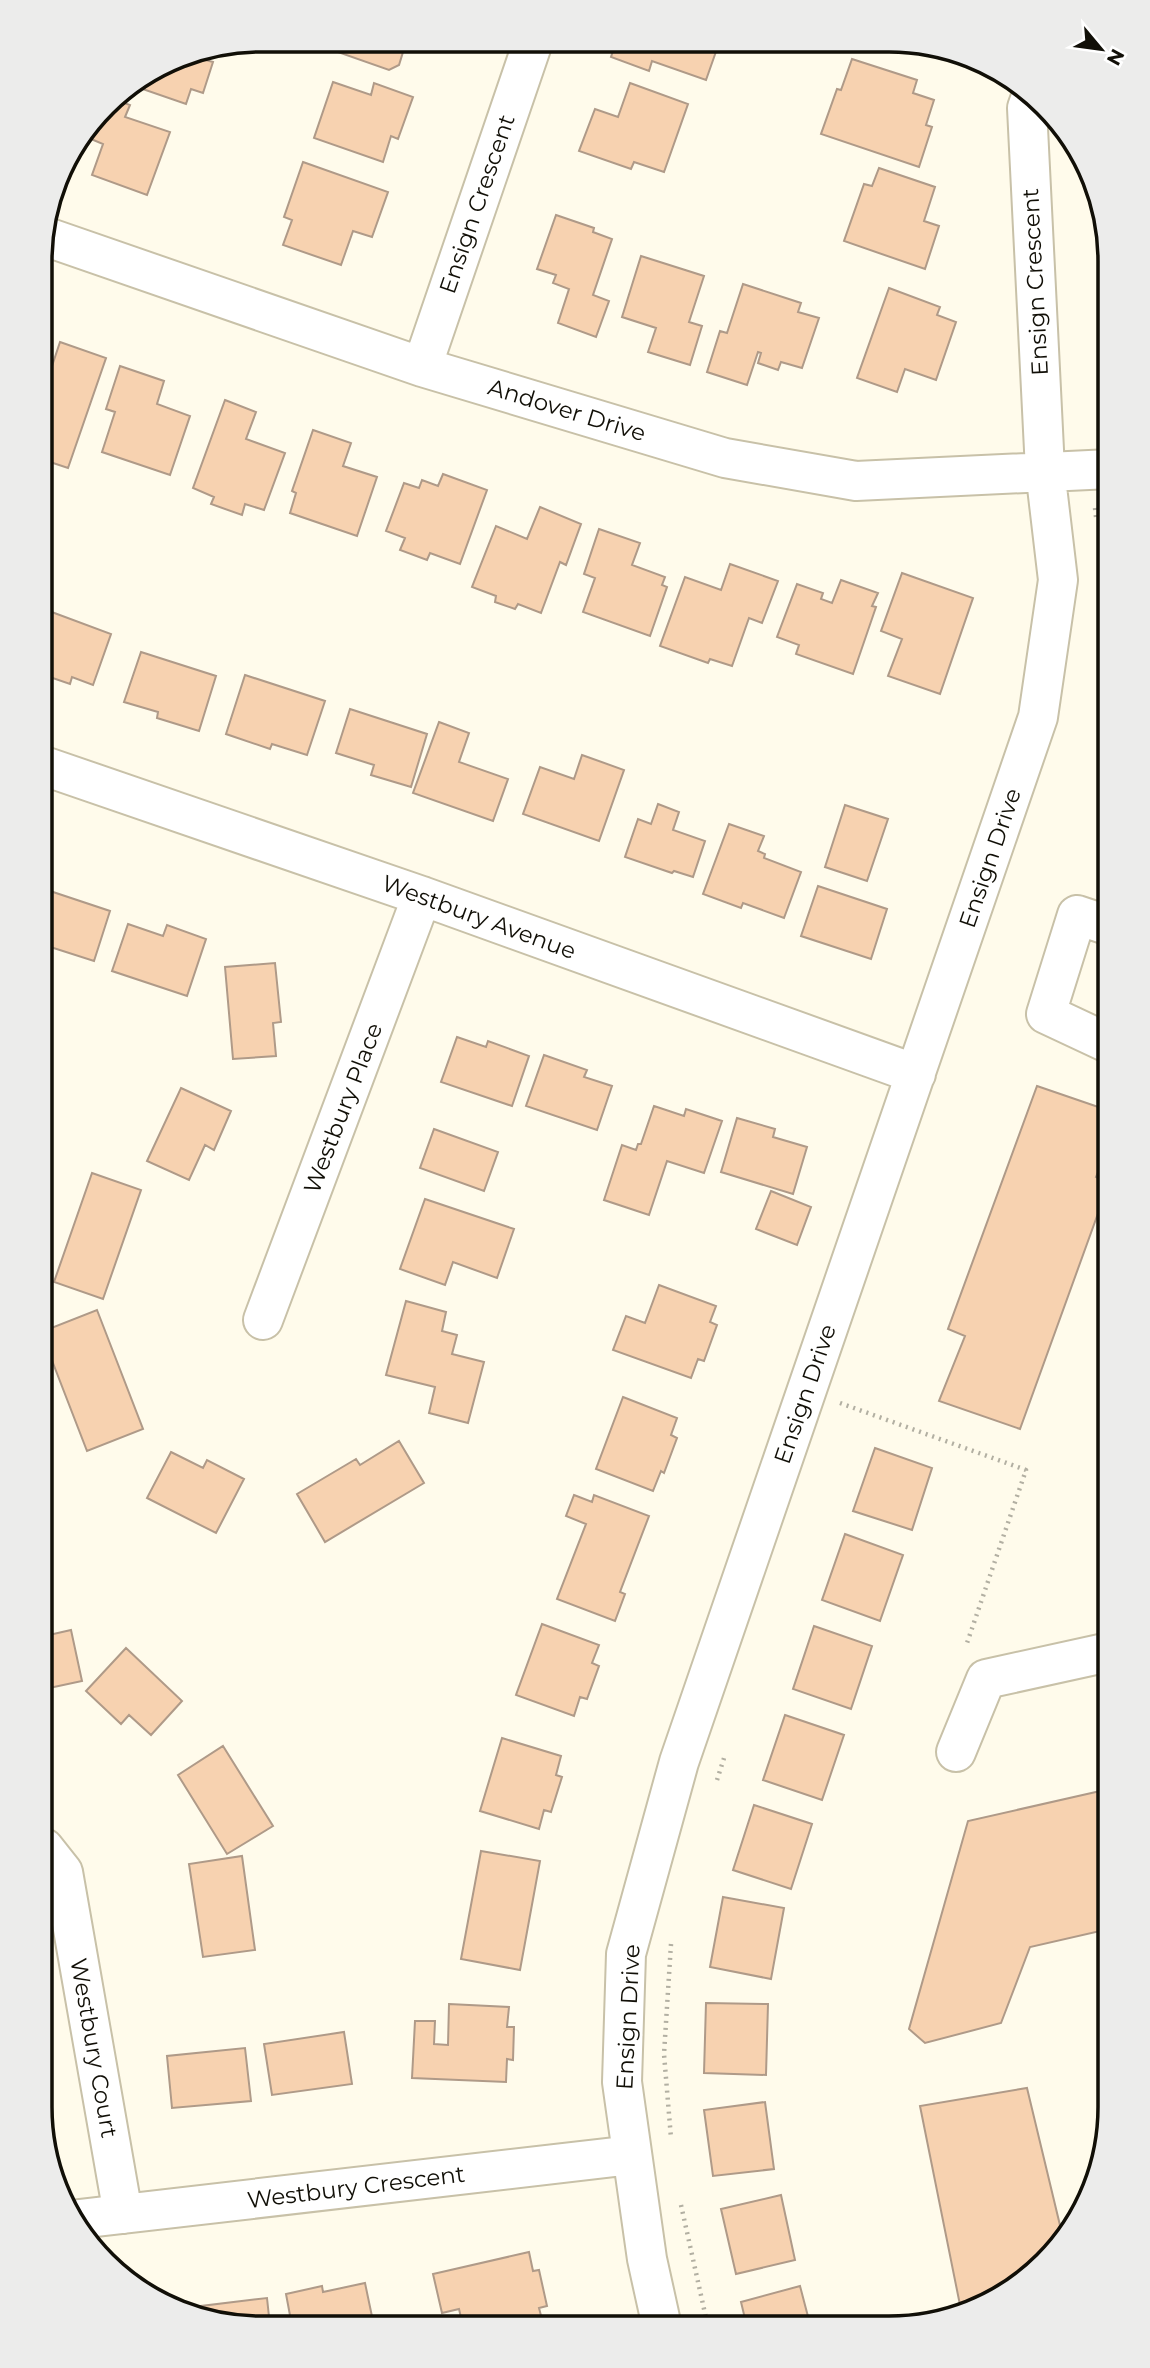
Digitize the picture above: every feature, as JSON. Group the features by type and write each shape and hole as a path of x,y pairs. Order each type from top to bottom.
{"street":[{"name":"Ensign Crescent","path":"422,367 529,53"},
{"name":"Ensign Crescent","path":"1028,106 1045,470"},
{"name":"Andover Drive","path":"54,239 422,367 725,458 856,481 1098,468"},
{"name":"Ensign Drive","path":"660,2316 647,2259 622,2082 626,1954 679,1762 1038,717 1058,580 1045,470"},
{"name":"Westbury Avenue","path":"53,769 422,896 916,1074"},
{"name":"Westbury Place","path":"263,1320 422,896"},
{"path":"1098,922 1077,915 1046,1014 1098,1038"},
{"path":"956,1752 986,1678 1097,1654"},
{"name":"Westbury Court","path":"53,1859 63,1872 123,2214"},
{"name":"Westbury Crescent","path":"86,2218 632,2155"}],"path":[{"path":"806,1393 1026,1469 964,1652"},
{"path":"839,1415 843,1404"},
{"path":"714,1789 727,1751"},
{"path":"671,1941 664,2054 672,2149"},
{"path":"680,2201 706,2316"}],"building":[{"path":"341,53 403,53 399,65 389,70"},
{"path":"612,53 715,53 706,80 652,61 649,71 611,57"},
{"path":"852,59 917,80 913,93 934,100 926,125 932,127 919,167 821,134 837,89 841,90"},
{"path":"206,60 213,62 203,93 191,89 186,104 143,89 182,68"},
{"path":"333,82 371,95 374,83 413,97 398,139 391,136 383,162 314,138"},
{"path":"630,83 688,104 664,172 634,162 631,169 579,151 595,109 618,117"},
{"path":"125,103 130,105 125,117 170,132 147,195 92,175 103,144 92,139"},
{"path":"303,162 388,192 372,237 353,231 341,265 283,245 292,220 284,217"},
{"path":"879,168 935,187 924,221 939,226 925,269 844,241 864,184 872,186"},
{"path":"556,215 594,228 593,232 612,239 593,295 609,301 596,337 558,323 569,289 553,283 556,275 537,269"},
{"path":"641,256 704,276 689,322 702,326 690,365 648,352 656,328 622,317"},
{"path":"743,284 801,303 798,312 819,318 802,368 781,362 778,370 758,363 761,353 758,352 747,385 707,372 720,331 727,333"},
{"path":"889,288 940,307 937,315 956,322 936,380 905,369 897,392 857,378"},
{"path":"60,342 106,358 68,468 53,463 53,363"},
{"path":"120,366 164,381 157,404 190,416 170,475 102,452 115,412 106,409"},
{"path":"225,400 256,412 246,439 285,453 264,510 245,504 242,515 211,504 214,497 193,488"},
{"path":"313,430 351,443 343,466 377,477 357,536 290,513 296,493 292,491"},
{"path":"443,474 487,490 460,564 430,553 427,560 400,550 405,538 386,531 404,483 419,488 422,480 438,486"},
{"path":"540,507 581,524 566,565 560,562 541,613 518,604 515,609 495,602 496,596 472,587 496,526 527,539"},
{"path":"599,529 640,543 632,565 665,577 662,585 667,587 650,636 583,612 595,578 584,574"},
{"path":"730,564 778,581 762,623 749,618 732,666 710,659 708,663 660,646 685,577 721,590"},
{"path":"902,573 973,598 940,694 888,676 902,639 881,631"},
{"path":"841,580 878,593 872,606 876,607 853,674 796,654 799,645 777,637 797,584 823,593 821,599 832,603"},
{"path":"53,612 111,634 93,685 72,677 70,684 53,678"},
{"path":"141,652 216,676 199,731 157,718 158,712 124,702"},
{"path":"245,675 325,701 307,755 272,744 270,749 226,734"},
{"path":"350,709 427,734 411,787 371,775 374,765 336,753"},
{"path":"439,722 469,733 459,762 508,779 493,821 413,793"},
{"path":"582,755 624,770 599,841 523,814 540,767 574,779"},
{"path":"658,804 679,812 673,830 705,841 693,877 625,857 638,819 651,824"},
{"path":"845,805 888,819 867,881 825,867"},
{"path":"729,824 764,836 758,851 765,854 764,858 801,872 784,918 743,903 741,908 703,894"},
{"path":"818,886 887,909 871,959 801,936"},
{"path":"53,892 110,911 94,961 53,948"},
{"path":"128,924 163,936 167,925 206,939 187,996 112,971"},
{"path":"275,963 281,1022 273,1023 276,1056 233,1059 225,967"},
{"path":"457,1037 486,1047 488,1041 529,1056 512,1106 441,1082"},
{"path":"544,1055 587,1070 584,1077 612,1086 597,1130 526,1106"},
{"path":"1037,1086 1098,1107 1097,1215 1020,1429 939,1401 965,1336 948,1329"},
{"path":"181,1088 231,1111 214,1150 205,1145 189,1180 147,1161"},
{"path":"654,1106 684,1116 686,1109 722,1121 704,1173 667,1161 649,1215 604,1200 622,1145 636,1150 638,1144 641,1144"},
{"path":"737,1118 775,1129 773,1137 807,1147 793,1194 721,1172"},
{"path":"434,1129 498,1152 484,1191 420,1168"},
{"path":"92,1173 141,1190 103,1299 54,1282"},
{"path":"771,1191 811,1207 797,1245 756,1229"},
{"path":"425,1199 514,1229 497,1278 453,1262 445,1285 400,1269"},
{"path":"659,1285 716,1306 710,1322 717,1325 704,1361 698,1359 691,1378 613,1350 626,1316 645,1323"},
{"path":"406,1301 446,1312 442,1331 457,1335 452,1354 484,1362 468,1423 429,1413 435,1387 386,1375"},
{"path":"97,1310 143,1429 87,1451 53,1363 53,1327"},
{"path":"623,1397 677,1418 671,1435 677,1438 664,1473 661,1471 653,1491 596,1469"},
{"path":"399,1441 424,1483 325,1542 297,1494 356,1459 360,1465"},
{"path":"875,1448 932,1468 912,1530 853,1511"},
{"path":"171,1452 203,1468 207,1460 244,1479 216,1533 147,1498"},
{"path":"574,1495 592,1502 594,1495 649,1516 620,1592 625,1594 615,1621 557,1599 586,1524 566,1516"},
{"path":"845,1534 903,1555 880,1621 822,1600"},
{"path":"542,1624 599,1645 592,1663 599,1666 587,1699 580,1697 574,1716 516,1695"},
{"path":"814,1626 872,1646 851,1709 793,1689"},
{"path":"71,1630 82,1681 53,1687 53,1634"},
{"path":"126,1648 182,1701 151,1735 129,1715 121,1724 86,1691"},
{"path":"785,1715 844,1735 822,1800 763,1780"},
{"path":"502,1738 561,1756 556,1775 562,1777 551,1812 544,1810 539,1829 480,1811"},
{"path":"223,1746 273,1826 227,1854 178,1775"},
{"path":"1097,1792 1097,1932 1030,1947 1001,2023 925,2043 909,2029 968,1821"},
{"path":"754,1805 812,1824 791,1889 733,1870"},
{"path":"481,1851 540,1861 520,1970 461,1959"},
{"path":"242,1856 255,1950 203,1957 189,1864"},
{"path":"723,1897 784,1908 771,1979 710,1967"},
{"path":"706,2003 768,2004 766,2075 704,2073"},
{"path":"449,2004 509,2007 507,2027 514,2027 513,2060 507,2059 506,2082 412,2078 415,2021 435,2021 434,2044 448,2045"},
{"path":"344,2032 352,2084 272,2095 264,2044"},
{"path":"245,2048 251,2101 172,2108 167,2056"},
{"path":"1027,2088 1060,2225 1036,2254 1016,2272 981,2294 960,2303 920,2106"},
{"path":"765,2102 774,2169 713,2176 704,2110"},
{"path":"781,2195 795,2260 736,2274 721,2209"},
{"path":"529,2252 533,2271 539,2270 547,2306 539,2308 541,2316 461,2316 459,2309 442,2313 433,2274"},
{"path":"365,2283 372,2316 290,2316 286,2294 322,2286 323,2292"},
{"path":"800,2286 808,2316 744,2316 741,2302"},
{"path":"267,2298 269,2316 234,2314 201,2306"}]}
